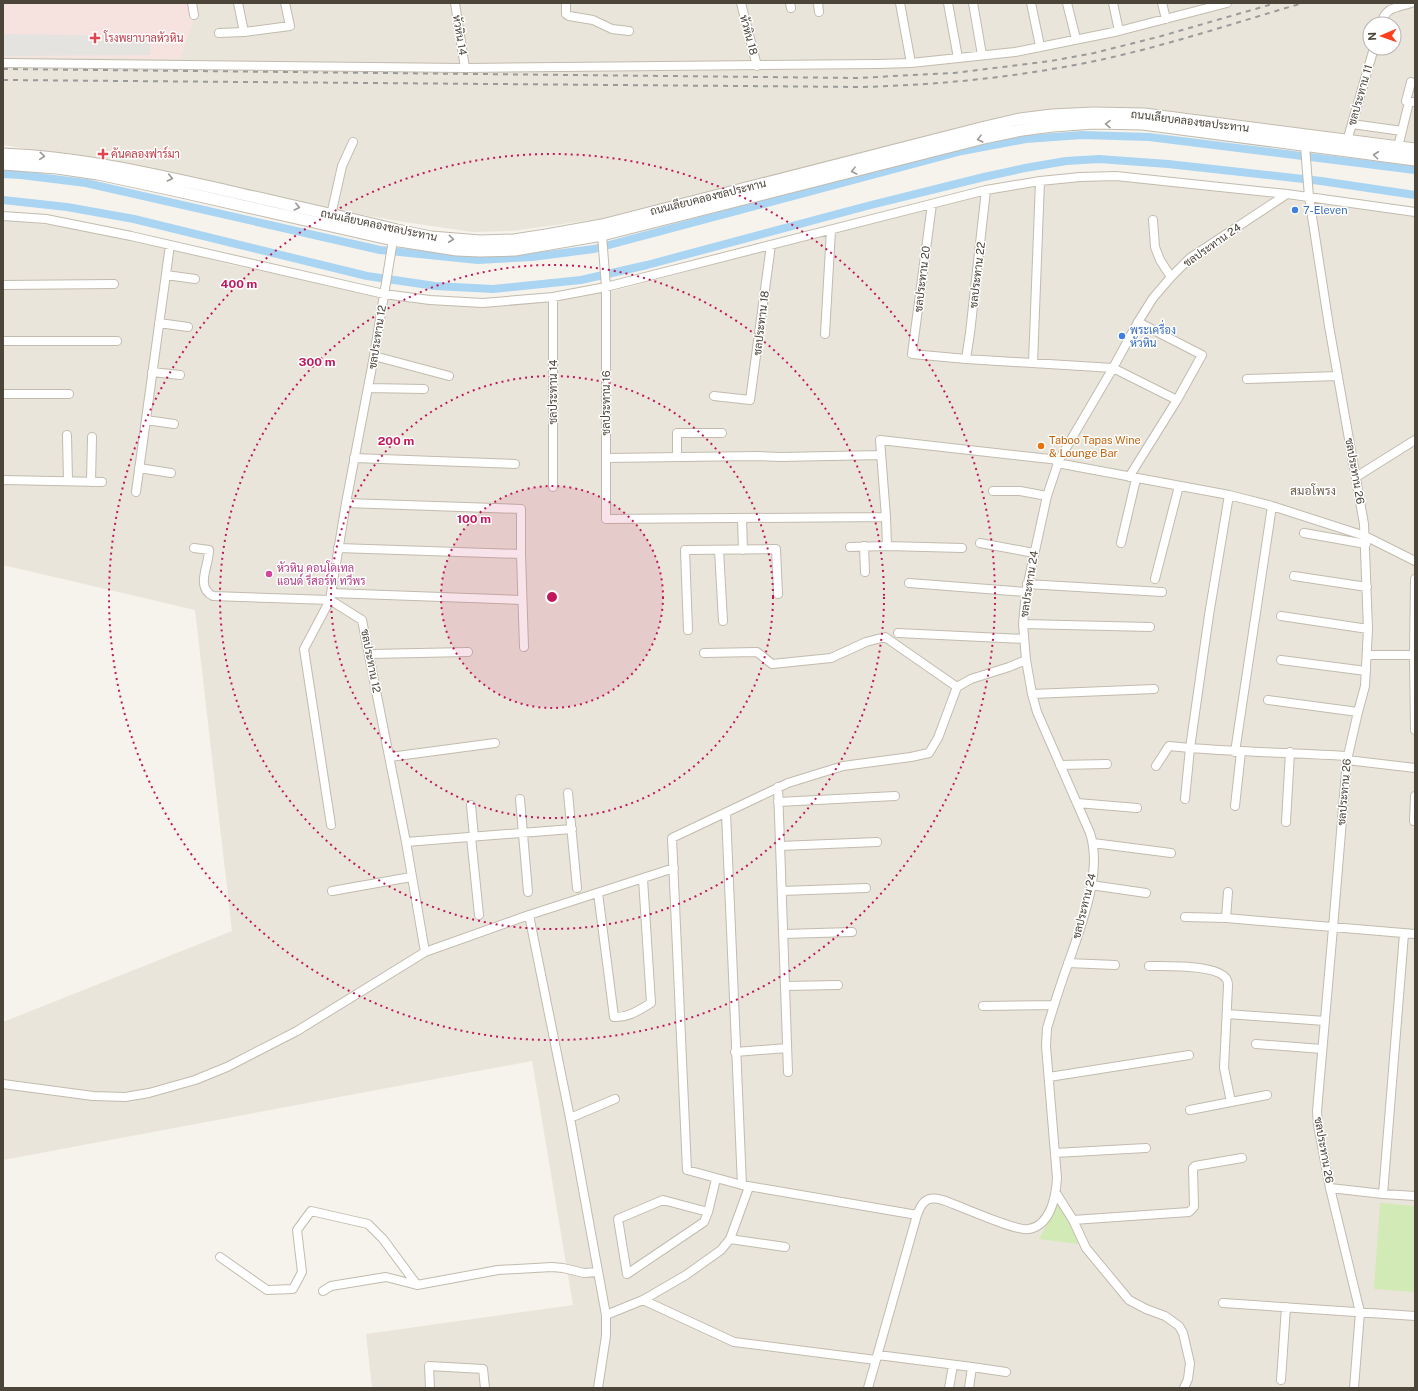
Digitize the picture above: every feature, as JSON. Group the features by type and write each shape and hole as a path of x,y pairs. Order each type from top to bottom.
{"street":[{"path":"192,3 194,15"},
{"path":"238,3 244,32"},
{"path":"219,33 244,32 290,26 284,3"},
{"name":"หัวหิน 14","path":"455,3 465,68"},
{"path":"566,3 566,14 569,16 593,20 612,29 629,31"},
{"name":"หัวหิน 18","path":"741,3 757,66"},
{"path":"818,3 819,12"},
{"path":"900,3 911,63"},
{"path":"948,3 958,58"},
{"path":"973,3 982,55"},
{"path":"1031,3 1040,46"},
{"path":"1067,3 1076,39"},
{"path":"1113,3 1119,31"},
{"path":"1162,3 1166,19"},
{"path":"3,63 465,68 757,66 911,63 1015,52 1119,31 1226,3"},
{"path":"1383,16 1390,10 1411,3"},
{"name":"ชลประทาน 11","path":"1347,141 1372,56"},
{"path":"1398,147 1412,102 1406,101 1411,82"},
{"name":"ถนนเลียบคลองชลประทาน","path":"3,154 58,158 100,164 175,179 431,237 480,241 514,240 602,225 985,126 1020,119 1052,115 1094,113 1144,114 1415,160"},
{"name":"ถนนเลียบคลองชลประทาน","path":"3,164 57,168 98,174 393,240 457,250 480,251 515,250 602,235 988,137 1030,129 1094,123 1143,124 1306,141 1347,141 1415,150"},
{"path":"1352,124 1402,131"},
{"name":"ชลประทาน 26","path":"1306,141 1309,197 1356,477 1365,540 1367,587 1368,629 1365,686 1347,758 1334,928 1318,1098 1318,1125 1330,1188 1360,1312 1354,1388"},
{"path":"331,215 342,166 353,142"},
{"path":"3,216 46,219 131,236 384,294 430,300 483,303 553,296 606,287 986,190 1080,176 1116,176 1287,194 1415,212"},
{"path":"1033,363 1040,181"},
{"name":"ชลประทาน 22","path":"966,359 986,190"},
{"name":"ชลประทาน 24","path":"917,1215 922,1204 926,1200 934,1198 946,1201 1015,1228 1029,1230 1044,1221 1056,1193 1057,1178 1046,1046 1047,1028 1083,922 1094,870 1093,843 1078,803 1037,712 1032,694 1024,639 1023,624 1027,588 1047,496 1058,462 1153,298 1190,258 1287,194"},
{"name":"ชลประทาน 20","path":"932,204 912,354 966,359"},
{"path":"1154,220 1155,247 1160,260 1171,277"},
{"path":"825,334 831,230"},
{"name":"ชลประทาน 16","path":"602,235 606,287 606,519 742,518"},
{"name":"ชลประทาน 12","path":"393,240 374,356 354,458 330,597 362,620 390,757 425,952"},
{"path":"136,492 170,245"},
{"name":"ชลประทาน 18","path":"714,396 750,400 771,245"},
{"path":"166,275 195,280"},
{"path":"3,285 114,284"},
{"name":"ชลประทาน 14","path":"553,296 553,487"},
{"path":"1120,543 1132,478 1202,355 1138,322"},
{"path":"159,323 188,327"},
{"path":"3,341 117,341"},
{"path":"374,356 449,376"},
{"path":"966,359 1113,368 1176,400"},
{"path":"152,372 180,376"},
{"path":"1247,379 1338,376"},
{"path":"368,388 424,390"},
{"path":"3,394 69,394"},
{"path":"146,420 174,424"},
{"path":"677,457 677,433 722,433"},
{"path":"67,435 68,481"},
{"path":"91,482 92,437"},
{"path":"887,546 880,440 1058,462 1132,478 1229,496 1272,506 1365,540 1415,561"},
{"path":"1356,477 1415,440"},
{"path":"606,458 881,455"},
{"path":"354,458 515,464"},
{"path":"139,468 171,473"},
{"path":"3,480 102,482"},
{"path":"1155,579 1179,486"},
{"path":"993,491 1020,491 1047,496"},
{"path":"1185,799 1190,748 1209,615 1229,496"},
{"path":"346,503 521,509 524,647"},
{"path":"1235,806 1238,752 1272,506"},
{"path":"743,550 742,518 886,517"},
{"path":"1304,533 1365,540"},
{"path":"980,543 1034,553"},
{"path":"864,546 865,572"},
{"path":"850,547 887,546 962,548"},
{"path":"194,548 209,550 208,564 203,578 203,583 208,594 213,596 522,600"},
{"path":"338,548 521,554"},
{"path":"688,630 685,550 776,549 778,594"},
{"path":"720,550 723,621"},
{"path":"1294,576 1367,587"},
{"path":"1415,579 1415,730"},
{"path":"909,583 1162,592"},
{"path":"330,597 304,649 331,825"},
{"path":"1281,616 1368,629"},
{"path":"1023,624 1150,627"},
{"path":"898,634 1024,639"},
{"path":"704,653 757,652 772,664 831,658 866,642 885,637 957,687"},
{"path":"370,654 468,652"},
{"path":"1367,655 1414,655"},
{"path":"868,1388 917,1215 745,1186 687,1170 672,838 778,787 843,766 911,757 928,753 938,738 957,687 971,679 1026,660"},
{"path":"1281,660 1366,671"},
{"path":"1032,694 1154,689"},
{"path":"1268,700 1358,712"},
{"path":"390,757 495,743"},
{"path":"1156,766 1169,746 1238,752 1290,752 1347,758 1415,768"},
{"path":"1286,822 1290,752"},
{"path":"1060,765 1107,764"},
{"path":"778,787 788,1072"},
{"path":"568,793 577,888"},
{"path":"778,802 895,796"},
{"path":"1414,821 1415,796"},
{"path":"520,799 528,892"},
{"path":"1078,803 1137,808"},
{"path":"471,805 479,915"},
{"path":"606,1315 643,1300 686,1276 720,1250 730,1239 745,1186 735,1052 726,813"},
{"path":"406,842 572,829"},
{"path":"780,846 877,842"},
{"path":"1093,843 1171,853"},
{"path":"3,1084 93,1096 125,1097 149,1093 195,1080 228,1067 297,1031 425,952 529,915 674,868"},
{"path":"332,891 411,877"},
{"path":"598,893 614,1017 621,1018 633,1014 651,1003 643,879"},
{"path":"1091,885 1146,893"},
{"path":"782,891 866,888"},
{"path":"1226,918 1228,892"},
{"path":"529,915 570,1118 606,1315 606,1336 598,1388"},
{"path":"1185,917 1226,918 1415,934"},
{"path":"783,934 852,932"},
{"path":"1383,1194 1404,934"},
{"path":"1068,964 1115,965"},
{"path":"1149,966 1201,967 1224,976 1227,980 1228,986 1224,1068 1231,1102"},
{"path":"785,986 838,985"},
{"path":"983,1006 1054,1005"},
{"path":"1227,1014 1325,1021"},
{"path":"1256,1044 1322,1049"},
{"path":"735,1052 787,1048"},
{"path":"1049,1077 1190,1055"},
{"path":"1190,1110 1267,1095"},
{"path":"570,1118 615,1099"},
{"path":"1055,1153 1146,1148"},
{"path":"1073,1220 1189,1212 1194,1207 1193,1168 1195,1166 1242,1158"},
{"path":"708,1212 663,1200 618,1218 627,1274 704,1222 708,1212 716,1179"},
{"path":"1330,1188 1415,1196"},
{"path":"1056,1193 1073,1220 1086,1248 1129,1300 1146,1309 1165,1316 1179,1326 1183,1333 1190,1363 1188,1379 1184,1388"},
{"path":"220,1257 267,1290 293,1289 302,1272 297,1230 311,1211 368,1224 383,1238 417,1285"},
{"path":"730,1239 785,1247"},
{"path":"323,1291 331,1286 386,1277 417,1285 498,1270 552,1267 584,1273 598,1272"},
{"path":"643,1300 734,1342 972,1367 1006,1372"},
{"path":"1223,1303 1415,1316"},
{"path":"1281,1380 1286,1307"},
{"path":"949,1388 953,1365"},
{"path":"430,1388 429,1366 483,1369 485,1388"},
{"path":"970,1388 972,1367"}],"shaded area":[{"path":"3,3 1415,3 1415,142 1145,110 1083,108 606,218 513,231 472,232 235,193 77,157 3,145"},
{"name":"โรงพยาบาลหัวหิน","path":"3,3 190,3 194,19 180,59 3,57"},
{"path":"3,34 150,36 150,55 3,56"},
{"path":"1117,178 1415,216 1415,1388 372,1388 366,1334 573,1305 532,1061 3,1160 3,1022 232,931 195,610 3,565 3,219 65,227 137,241 232,265 368,295 426,301 549,300 613,291 975,196 1033,185"}],"green space":[{"path":"1059,1203 1079,1244 1039,1239"},
{"path":"1380,1203 1415,1206 1415,1292 1374,1289"}],"waterway":[{"path":"3,174 86,183 380,250 478,260 532,257 594,249 962,151 1026,139 1082,135 1149,137 1415,170"},
{"path":"3,200 67,207 134,219 367,276 435,286 493,289 581,280 647,265 867,206 984,177 1066,161 1099,159 1168,164 1321,181 1415,195"}],"railway":[{"path":"3,69 856,78 954,73 1051,61 1094,53 1158,37 1276,3"},
{"path":"3,80 861,87 920,84 1008,76 1095,61 1174,41 1303,3"}],"place":[{"name":"โรงพยาบาลหัวหิน","path":"95,38"},
{"name":"คันคลองฟาร์มา","path":"103,154"},
{"name":"7-Eleven","path":"1295,210"},
{"name":"พระเครื่อง หัวหิน","path":"1122,336"},
{"name":"Taboo Tapas Wine & Lounge Bar","path":"1041,446"},
{"name":"หัวหิน คอนโดเทล แอนด์ รีสอร์ท ทวีพร","path":"269,574"}],"district":[{"name":"สมอโพรง","path":"1313,491"}]}
